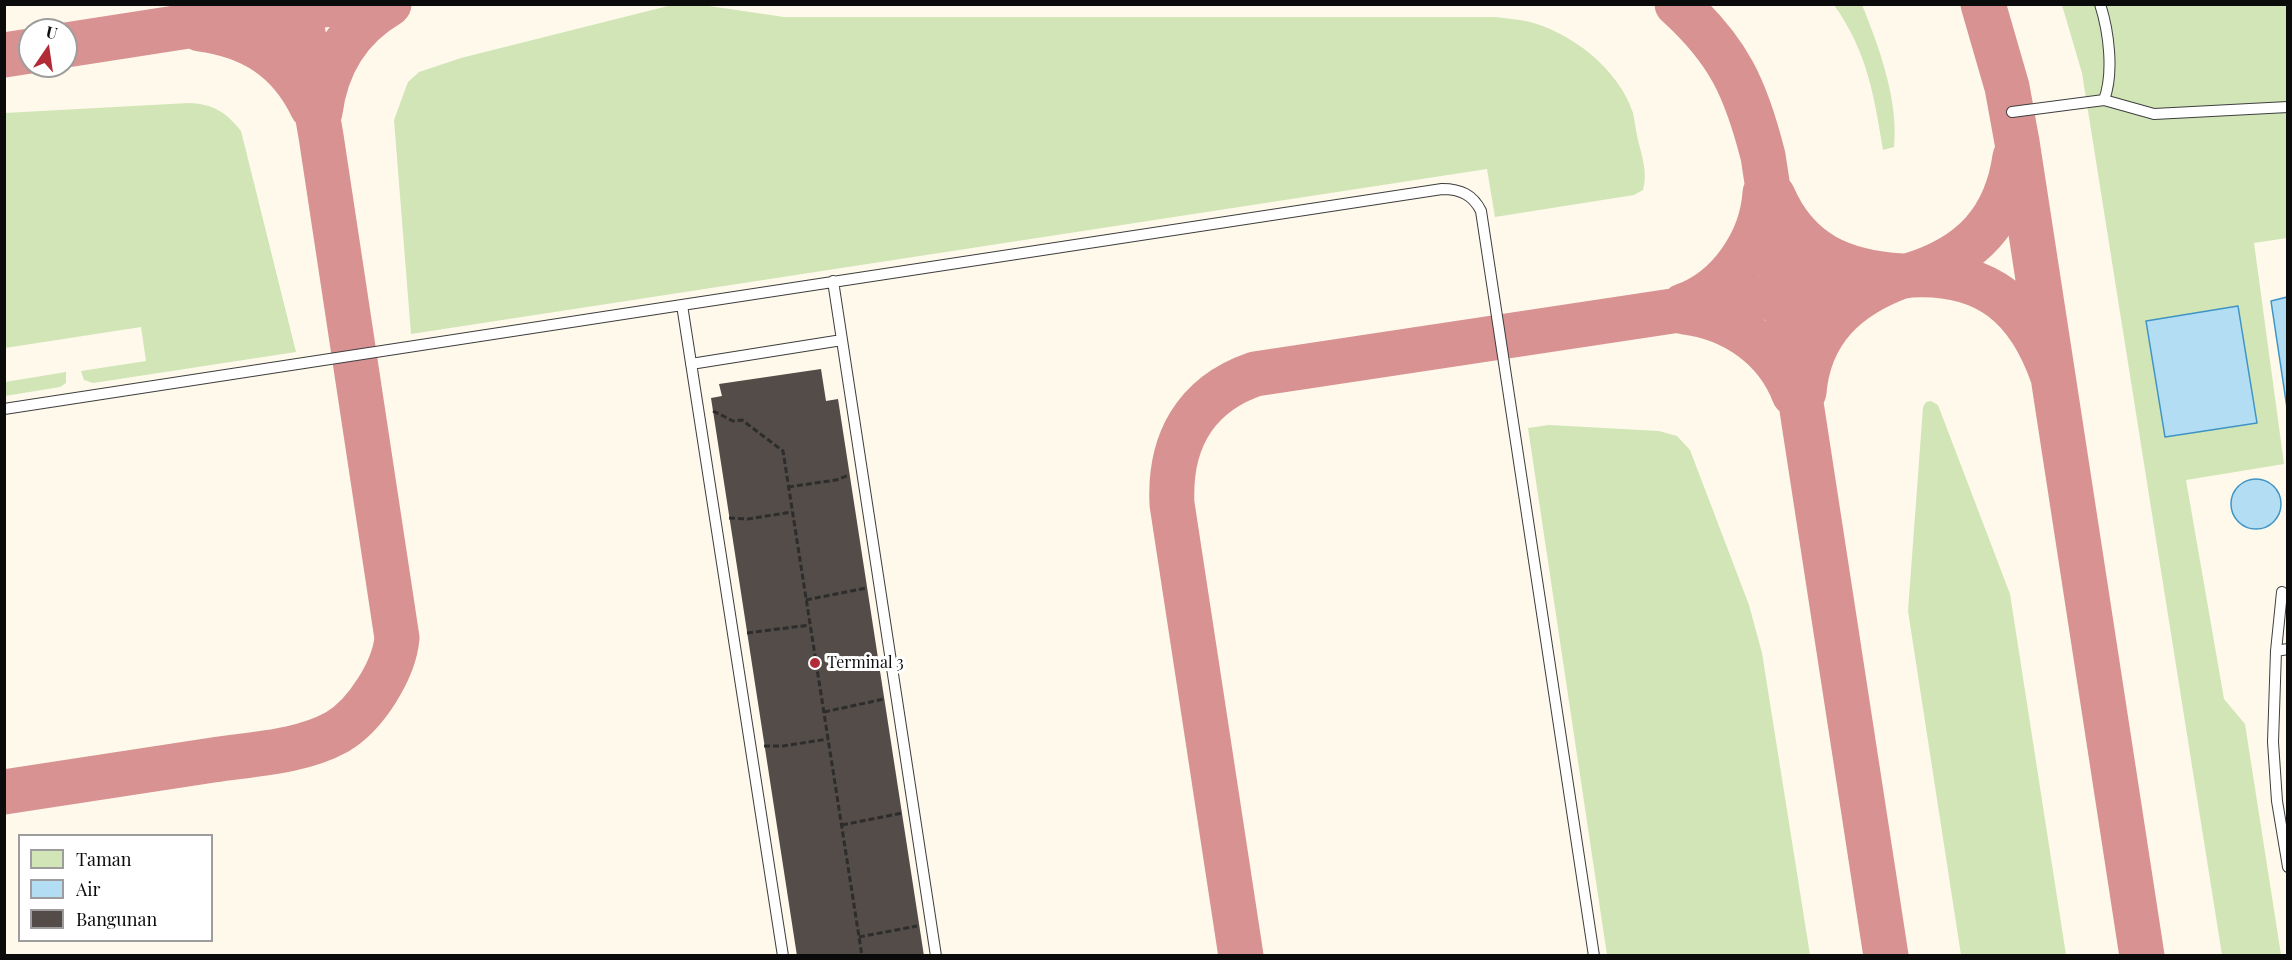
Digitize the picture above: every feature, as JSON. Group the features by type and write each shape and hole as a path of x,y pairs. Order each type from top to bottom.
{"lane":[{"path":"2100,4 2110,69 2110,84 2104,100"},
{"path":"2012,112 2104,100 2154,114 2288,107"},
{"path":"4,409 833,281 1442,189 1455,189 1467,194 1477,202 1481,211 1594,956"},
{"path":"833,281 936,956"},
{"path":"682,305 783,956"},
{"path":"692,364 842,340"},
{"path":"2282,592 2276,651 2273,742 2277,801 2288,867"},
{"path":"2276,651 2288,649"}],"path":[{"path":"713,411 733,421 742,420 783,451 862,956"},
{"path":"788,487 836,480 850,475"},
{"path":"729,518 748,519 792,512"},
{"path":"806,600 867,587"},
{"path":"747,633 810,625"},
{"path":"824,712 884,699"},
{"path":"764,746 783,746 828,739"},
{"path":"841,825 902,813"},
{"path":"859,937 919,926"}],"green space":[{"path":"676,4 702,5 784,17 1494,17 1526,21 1559,33 1576,43 1591,54 1617,81 1633,113 1644,165 1643,190 1634,195 1495,217 1487,169 411,334 394,120 408,82 419,72 461,58"},
{"path":"1834,5 1862,5 1881,56 1891,93 1895,130 1894,147 1883,150 1872,92 1862,57"},
{"path":"2062,5 2287,5 2287,238 2254,243 2284,464 2186,480 2224,699 2245,724 2281,955 2222,955 2082,73"},
{"path":"189,103 205,105 218,110 241,131 296,352 93,383 84,380 81,371 146,361 141,327 5,348 5,113"},
{"path":"66,372 66,383 60,387 5,396 5,382"},
{"path":"1931,401 1938,405 2010,594 2066,955 1961,955 1908,611 1923,407 1926,402"},
{"path":"1549,425 1659,431 1677,436 1690,450 1749,605 1762,653 1810,955 1607,955 1528,428"}],"water":[{"path":"2288,297 2287,408 2271,301"},
{"path":"2238,306 2257,423 2165,437 2146,321"},
{"path":"2256,479 2265,481 2276,490 2281,504 2279,513 2270,524 2256,529 2247,527 2236,518 2231,504 2233,495 2242,484"}],"building":[{"name":"Terminal 3","path":"821,369 826,401 838,399 924,956 797,956 711,398 722,396 719,384"}],"taxiway":[{"path":"4,792 276,751 323,739 348,724 368,703 377,691 395,651 397,638 321,136 298,4"},
{"path":"78,43 330,4"},
{"path":"320,112 328,79 341,50 362,25 389,4"},
{"path":"1677,4 1710,38 1733,72 1750,111 1763,156 1886,956"},
{"path":"1983,4 2007,87 2017,142 2142,956"},
{"path":"200,29 236,37 267,53 292,76 312,107"},
{"path":"4,55 18,53"},
{"path":"1911,275 1952,257 1982,233 2004,199 2015,157"},
{"path":"1683,306 1700,299 1715,288 1740,262 1757,229 1763,211 1765,193"},
{"path":"1773,196 1783,216 1795,232 1809,246 1825,256 1860,270 1902,276 1864,294 1834,319 1814,351 1807,370 1804,392"},
{"path":"1241,956 1172,504 1175,461 1181,442 1201,408 1216,395 1234,383 1255,374 1911,275 1938,275 1962,279 2002,298 2018,313 2031,331 2053,377"},
{"path":"1684,312 1719,321 1751,338 1776,362 1794,394"}],"place":[{"name":"Terminal 3","path":"815,663"}]}
